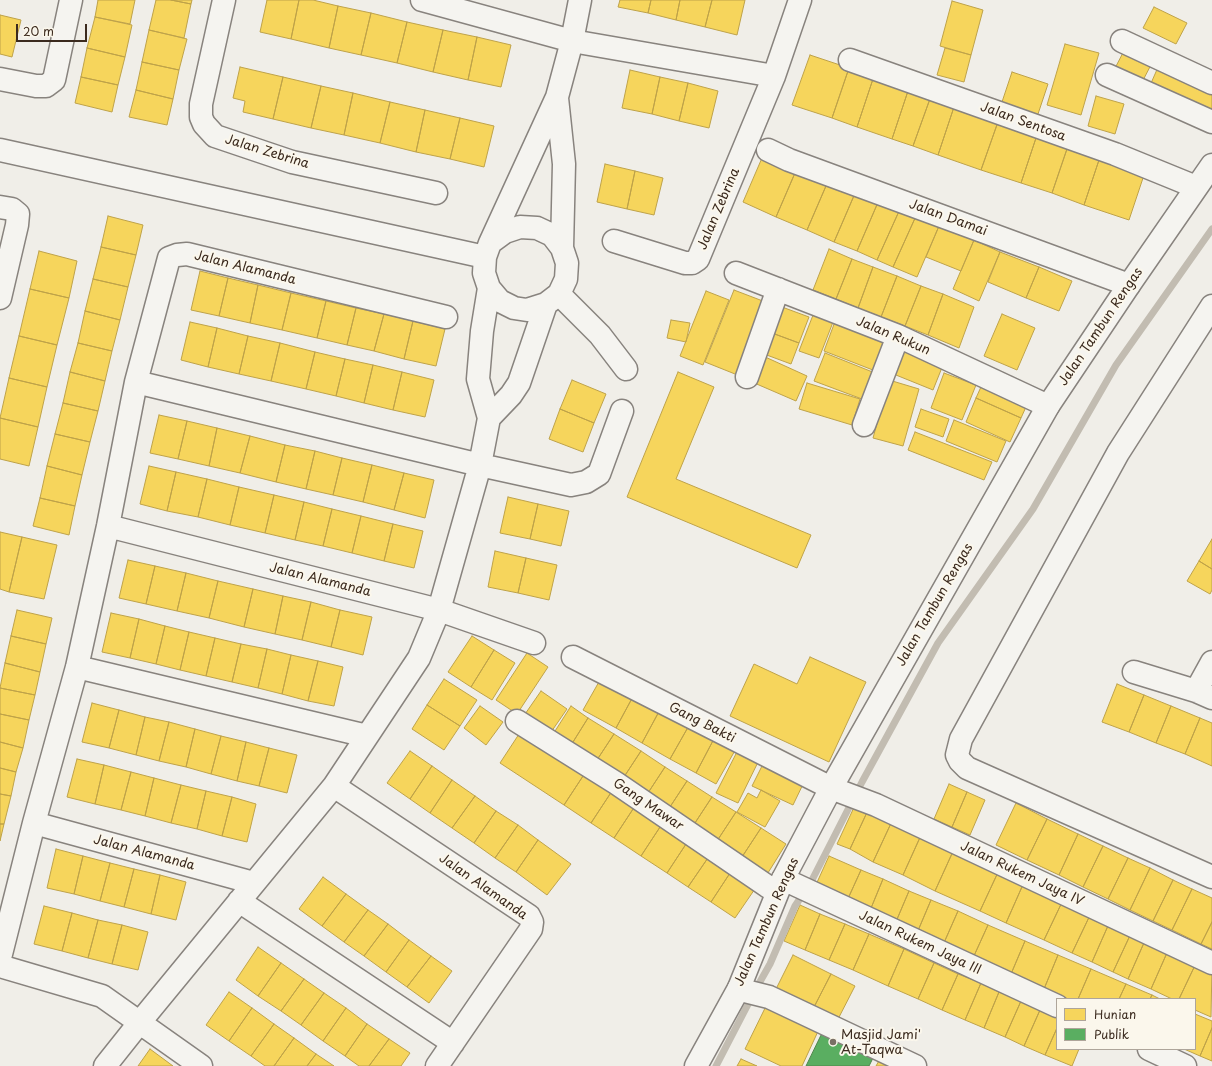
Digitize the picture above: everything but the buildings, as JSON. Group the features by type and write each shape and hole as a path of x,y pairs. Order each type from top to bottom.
{"street":[{"path":"0,79 36,86 46,86 54,80 71,0"},
{"name":"Jalan Zebrina","path":"224,0 201,104 201,117 204,124 215,136 292,162 436,193"},
{"path":"422,0 572,41 774,76"},
{"path":"552,299 527,310 514,308 500,301 489,288 484,273 488,250 557,97 572,41 580,0"},
{"name":"Jalan Zebrina","path":"614,241 684,263 692,263 698,259 774,76 800,0"},
{"path":"1122,41 1212,83"},
{"name":"Jalan Sentosa","path":"850,60 1115,154 1196,187"},
{"path":"1108,75 1212,122"},
{"path":"557,97 564,164 562,248"},
{"path":"0,150 488,250"},
{"name":"Jalan Damai","path":"768,150 797,163 1129,285"},
{"name":"Jalan Tambun Rengas","path":"696,1066 742,989 783,884 1048,406 1212,165"},
{"path":"0,206 12,209 18,214 17,225 0,298"},
{"path":"488,250 505,232 520,227 537,228 552,235 562,248 567,263 566,280 552,299 520,383 512,395 489,418"},
{"name":"Jalan Alamanda","path":"0,958 34,823 77,667 108,526 136,382 169,258 187,254 446,317"},
{"name":"Jalan Rukun","path":"736,273 898,336 1048,406"},
{"path":"106,1066 140,1022 334,786 419,658 439,610 480,465 489,418 478,379 482,331 489,288"},
{"path":"747,377 778,289"},
{"path":"552,299 600,335 626,369"},
{"path":"1212,306 1118,452 961,739 957,755 960,761 967,768 1212,877"},
{"path":"864,425 898,336"},
{"path":"136,382 480,465 571,485 586,482 599,474 622,411"},
{"name":"Jalan Alamanda","path":"108,526 439,610 534,643"},
{"name":"Gang Bakti","path":"573,657 835,790"},
{"path":"1134,672 1204,694 1212,662"},
{"path":"77,667 366,736"},
{"name":"Gang Mawar","path":"517,720 616,783 783,884"},
{"name":"Jalan Alamanda","path":"334,786 529,916 532,922 531,929 437,1066"},
{"name":"Jalan Rukem Jaya IV","path":"835,790 876,805 1212,963"},
{"name":"Jalan Alamanda","path":"34,823 254,883"},
{"name":"Jalan Rukem Jaya III","path":"783,884 810,892 1056,1006"},
{"path":"239,901 453,1043"},
{"path":"0,966 102,996 202,1066"},
{"path":"742,989 769,997 916,1066"},
{"path":"1151,1050 1185,1066"}],"waterway":[{"path":"716,1066 770,964 795,906 811,882 862,782 938,643 1033,509 1116,365 1212,229"}],"place":[{"name":"Masjid Jami' At-Taqwa","path":"833,1042"}]}
